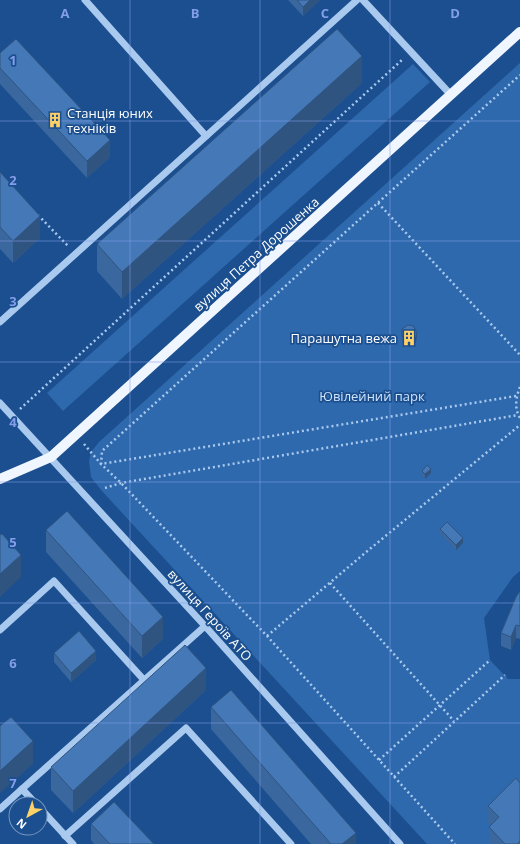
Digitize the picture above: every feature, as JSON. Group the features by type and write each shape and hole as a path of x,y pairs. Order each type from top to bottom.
{"main road":[{"name":"вулиця Петра Дорошенка","path":"0,479 51,457 520,32"}],"street":[{"path":"85,0 206,136"},
{"path":"0,322 357,0"},
{"path":"363,0 451,95"},
{"name":"вулиця Героїв АТО","path":"0,403 51,457 400,844"},
{"path":"0,630 54,581 144,680"},
{"path":"0,809 204,626"},
{"path":"65,836 186,728 292,844"},
{"path":"22,789 29,796"},
{"path":"48,817 73,844"}],"path":[{"path":"12,416 411,52"},
{"path":"101,464 102,451 520,75"},
{"path":"378,203 520,354"},
{"path":"37,214 75,254"},
{"path":"105,488 121,483 519,417 516,406 516,396 520,387"},
{"path":"101,464 516,396"},
{"path":"268,636 330,582 520,426"},
{"path":"76,435 101,464 268,636 455,844"},
{"path":"330,582 454,721"},
{"path":"379,760 490,660"},
{"path":"394,777 504,675"}],"green space":[{"name":"Ювілейний парк","path":"520,63 520,571 513,577 484,618 490,660 508,679 520,679 520,844 427,844 101,490 91,477 89,461 91,452 99,442"},
{"path":"413,64 430,82 63,411 47,393"}],"building":[{"path":"297,0 310,0 303,7"},
{"path":"337,29 362,56 122,272 97,244"},
{"path":"16,39 110,140 87,161 0,68 0,53"},
{"path":"0,172 40,216 13,241 0,227"},
{"path":"408,325 413,326 417,332 416,337 412,340 405,340 402,336 402,329"},
{"path":"427,465 431,469 425,474 422,471"},
{"path":"67,511 163,617 142,636 46,530"},
{"path":"447,522 463,538 456,545 440,529"},
{"path":"2,534 21,555 0,574 0,535"},
{"path":"520,591 520,626 516,625 511,637 501,633"},
{"path":"79,631 96,651 71,673 54,653"},
{"path":"185,645 206,668 73,791 51,767"},
{"path":"231,690 356,833 342,844 331,844 211,707"},
{"path":"11,717 33,741 0,771 0,726"},
{"path":"516,778 520,783 520,841 517,844 505,844 489,827 499,817 488,806"},
{"path":"114,802 154,844 110,844 91,824"}],"place":[{"name":"Станція юних техніків","path":"55,120"},
{"name":"Парашутна вежа","path":"409,338"}]}
